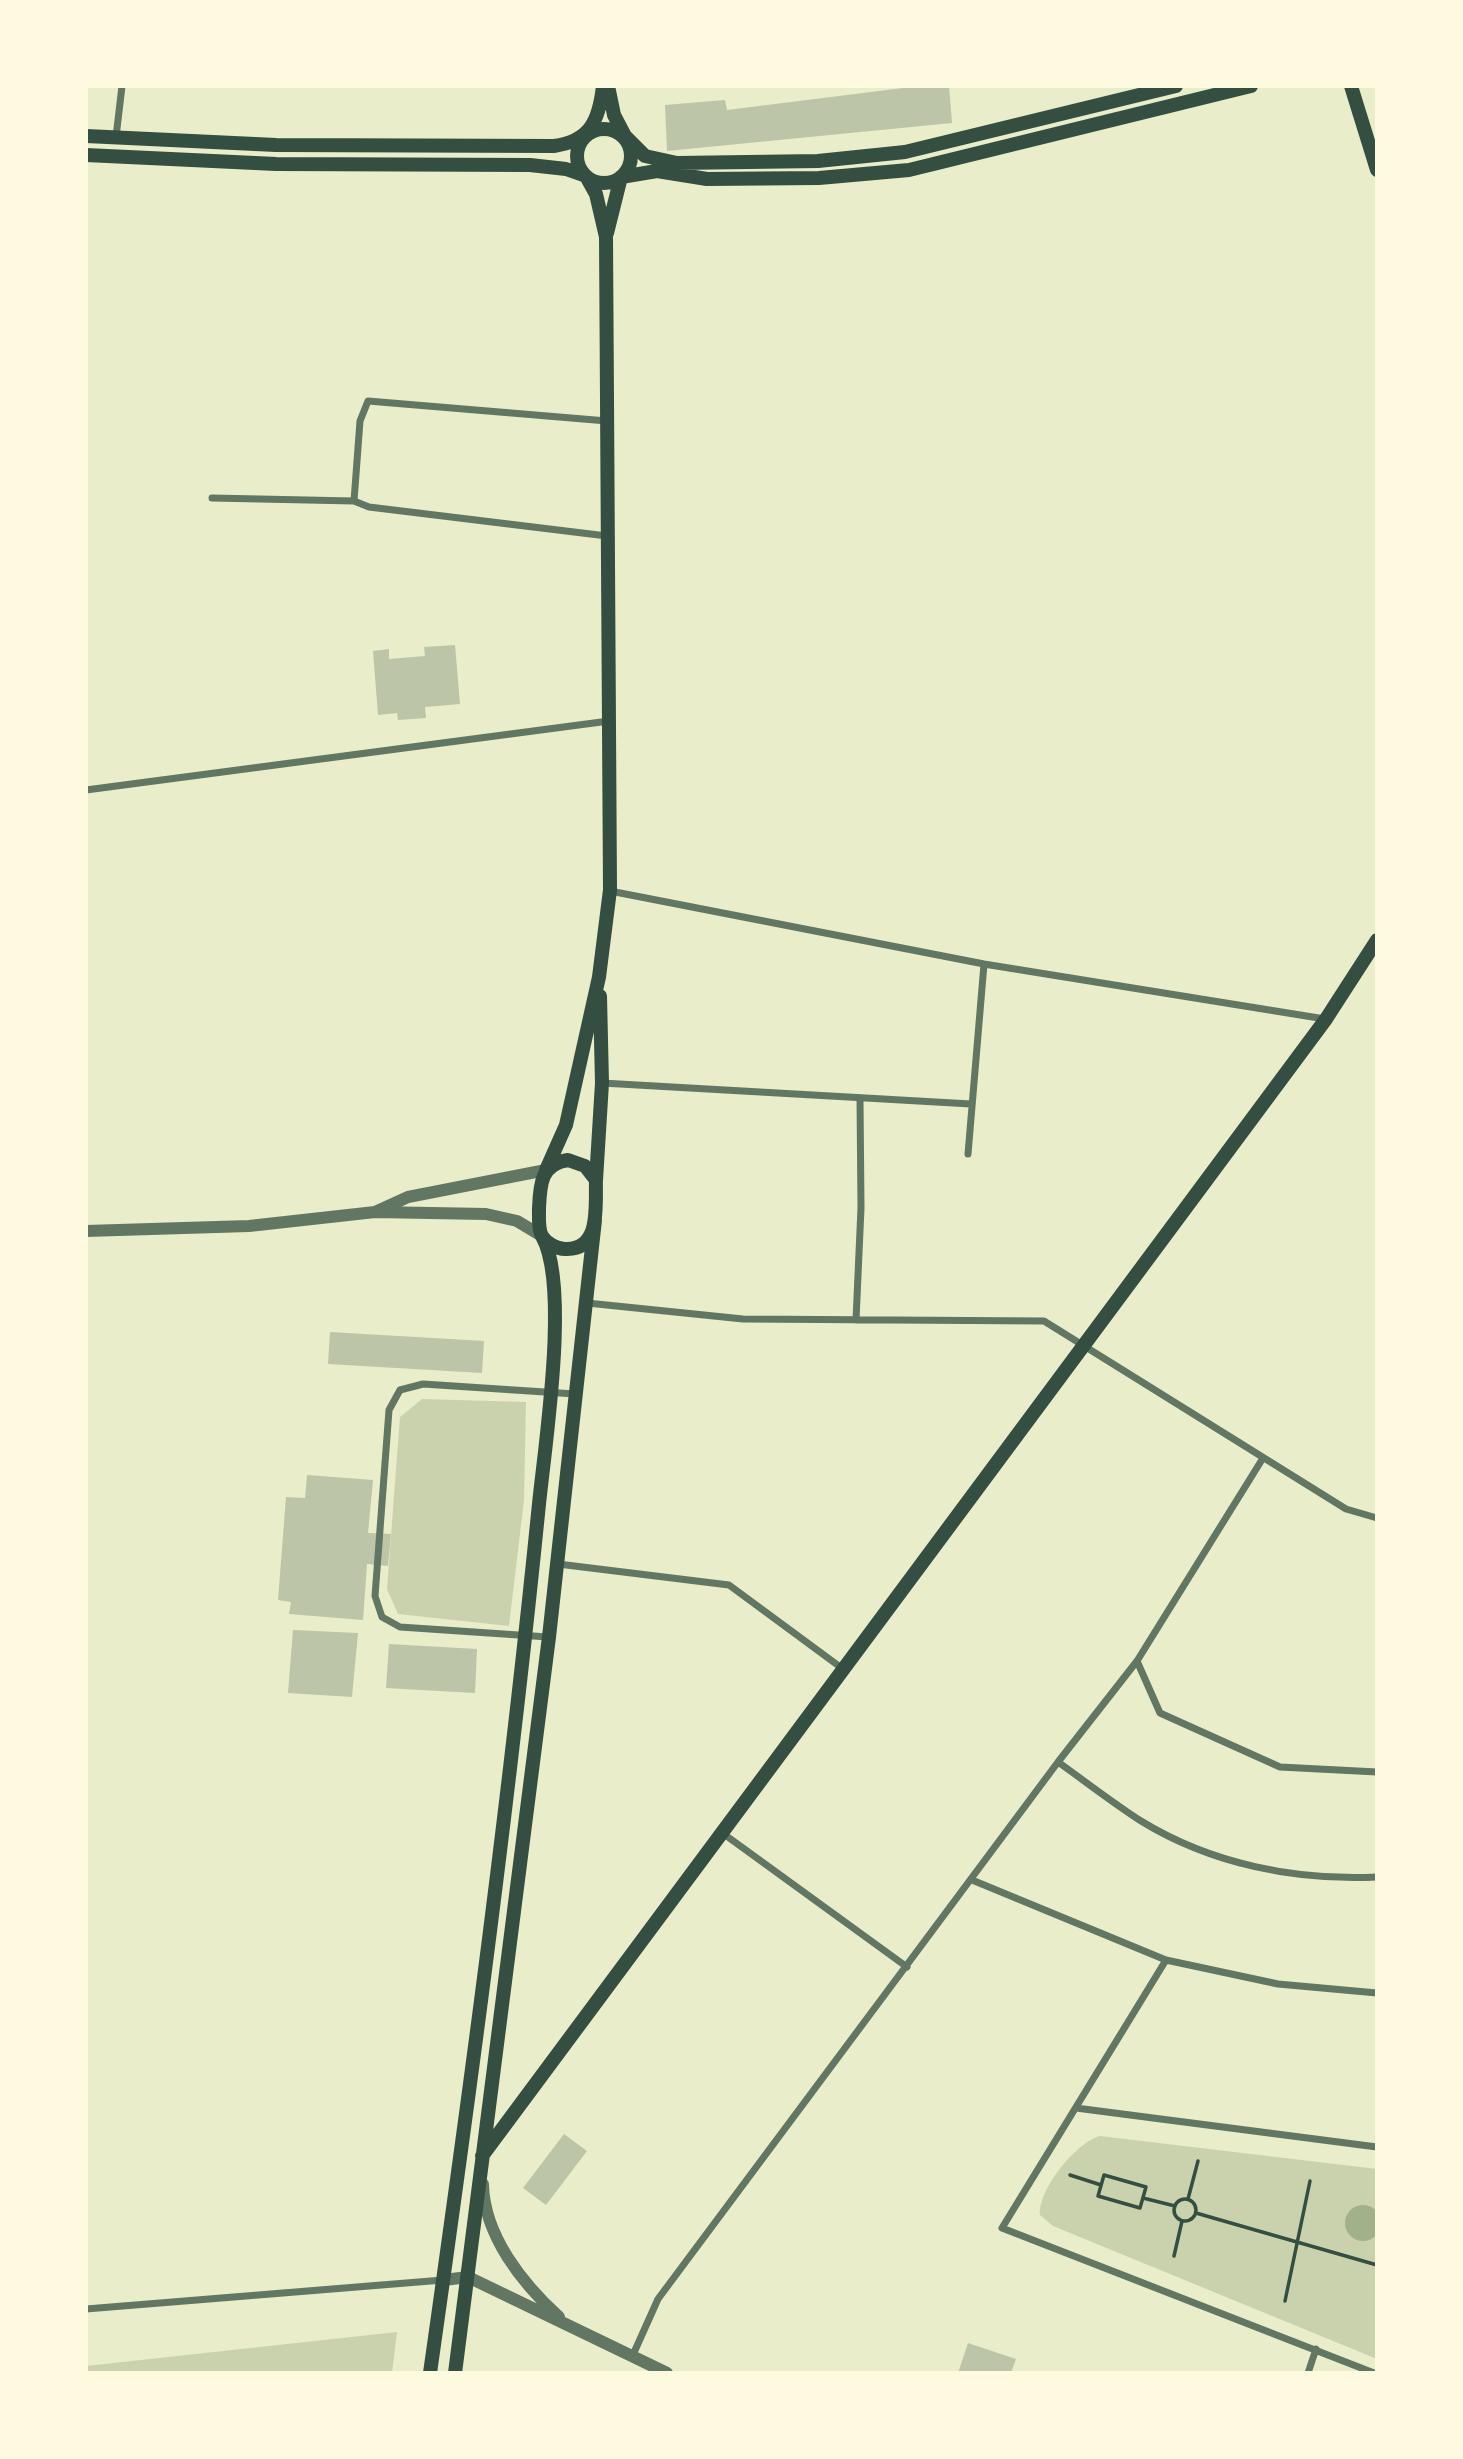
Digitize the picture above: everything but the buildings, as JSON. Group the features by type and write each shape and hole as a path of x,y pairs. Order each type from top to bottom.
{"main road":[{"path":"606,86 614,115 625,136 645,156 677,163 858,158 905,152 1176,86"},
{"path":"430,2373 526,1635 550,1391 555,1286 549,1248 542,1236 539,1222 540,1185 566,1125 599,977 610,890 606,237 596,194 577,158 578,148 596,115 606,86"},
{"path":"86,155 276,164 530,165 566,169 605,183 621,177 657,171 707,179 819,178 909,170 1251,86"},
{"path":"1351,86 1377,170"},
{"path":"86,136 276,145 530,147 574,143 606,130 625,136"},
{"path":"606,237 621,177 629,162 625,136"},
{"path":"114,157 116,137"},
{"path":"482,2156 1326,1019 1377,940"},
{"path":"455,2373 549,1637 555,1563 587,1303 595,1220 602,1083 599,977"},
{"path":"546,1170 560,1161 577,1162 596,1180"},
{"path":"542,1236 559,1248 577,1248 591,1237 595,1220"}],"street":[{"path":"116,137 122,86"},
{"path":"354,501 360,421 368,401 607,421"},
{"path":"212,498 354,501 369,507 607,536"},
{"path":"86,790 609,721"},
{"path":"610,890 984,964 1326,1019"},
{"path":"968,1154 984,964"},
{"path":"602,1083 971,1104"},
{"path":"856,1320 861,1208 860,1098"},
{"path":"375,1212 408,1197 546,1170"},
{"path":"86,1231 249,1226 375,1212 486,1214 517,1221 542,1236"},
{"path":"587,1303 743,1319 1044,1321 1346,1509 1377,1517"},
{"path":"549,1637 400,1627 382,1617 375,1596 389,1410 400,1390 423,1384 575,1394"},
{"path":"632,2357 658,2299 1058,1762 1137,1661 1263,1458"},
{"path":"555,1563 729,1585 843,1668"},
{"path":"1137,1661 1160,1713 1280,1767 1377,1772"},
{"path":"1058,1762 1143,1822 1207,1852 1273,1872 1341,1878 1377,1877"},
{"path":"722,1832 907,1966"},
{"path":"972,1880 1166,1961 1278,1984 1377,1993"},
{"path":"1166,1961 1002,2228 1374,2373"},
{"path":"1076,2108 1377,2147"},
{"path":"482,2156 483,2196 492,2223 512,2265 531,2291 568,2326"},
{"path":"86,2309 468,2277 667,2373"},
{"path":"1308,2373 1316,2349"}],"path":[{"path":"1188,2199 1198,2161"},
{"path":"1070,2175 1101,2185"},
{"path":"1104,2175 1146,2187 1140,2208 1098,2196 1101,2185 1104,2175"},
{"path":"1284,2301 1310,2181"},
{"path":"1143,2197 1175,2206"},
{"path":"1188,2199 1196,2205 1196,2213 1192,2219 1182,2221 1176,2217 1175,2206 1179,2200 1188,2199"},
{"path":"1196,2213 1377,2265"},
{"path":"1174,2256 1182,2221"}],"shaded area":[{"path":"422,1399 526,1402 524,1500 509,1626 398,1614 387,1589 400,1417"},
{"path":"1100,2136 1377,2169 1377,2359 1053,2226 1040,2215 1045,2193 1070,2157 1090,2140"},
{"path":"1363,2205 1376,2210 1381,2223 1376,2236 1363,2241 1350,2236 1345,2223 1350,2210"},
{"path":"397,2332 392,2373 86,2373 86,2366"}]}
